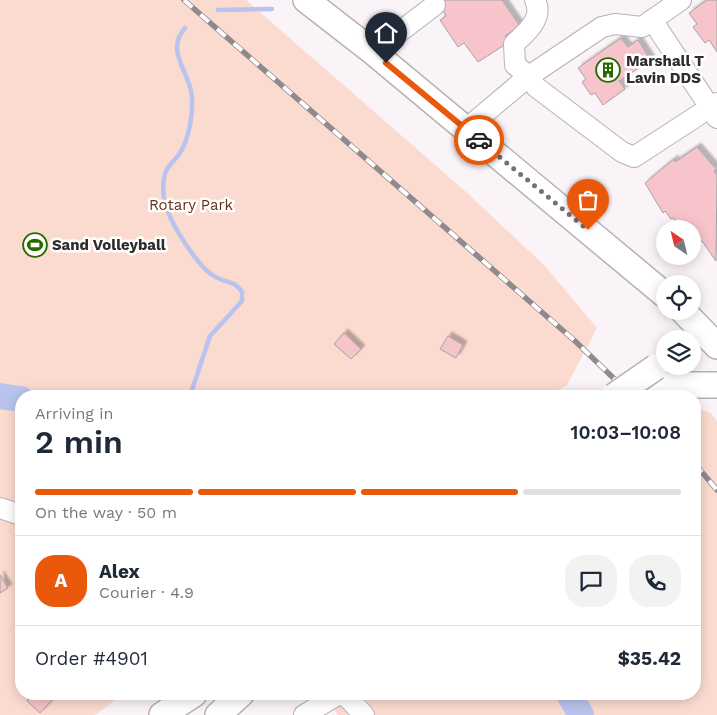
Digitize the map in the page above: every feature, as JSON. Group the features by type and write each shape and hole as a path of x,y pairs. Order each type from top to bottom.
{"main road":[{"path":"306,0 373,52 656,287"},
{"path":"692,320 707,335"},
{"path":"623,390 656,367"},
{"path":"656,390 671,385 712,384"},
{"path":"169,708 183,700"},
{"path":"218,715 234,700"}],"street":[{"path":"535,0 539,7 534,24 514,44 515,65 529,76 536,87 622,152 634,157 715,109 647,23"},
{"path":"466,129 529,76 602,27 615,24 647,23 681,0"},
{"path":"373,52 435,5"},
{"path":"0,508 15,513"},
{"path":"304,715 329,700"},
{"path":"350,700 364,715"}],"green space":[{"name":"Rotary Park","path":"0,0 246,0 465,191 544,265 597,328 567,385 559,390 15,390 15,700 115,700 95,715 0,715"},
{"path":"701,409 711,413 717,421 717,715 338,715 327,700 701,700"}],"building":[{"path":"438,0 502,0 520,26 505,36 509,42 478,62 464,43 458,47 440,20 446,16"},
{"path":"707,0 717,0 717,52 709,40 705,43 693,27 697,24 689,13"},
{"name":"Marshall T Lavin DDS","path":"621,38 628,47 638,40 651,60 619,81 625,89 603,105 595,93 591,95 582,82 586,79 578,68"},
{"path":"697,147 717,170 714,171 717,175 716,261 701,242 701,220 671,219 665,211 663,213 645,183 674,159 675,162"},
{"path":"344,333 361,349 351,359 334,344"},
{"path":"448,336 463,345 456,358 440,349"},
{"path":"0,575 8,588 0,593"},
{"path":"28,700 52,700 40,713"}],"waterway":[{"path":"218,10 272,9"},
{"path":"185,28 179,37 177,45 180,62 191,89 191,119 183,147 165,174 163,188 165,203 176,228 201,265 214,276 236,285 242,292 242,301 210,336 192,390"},
{"path":"0,396 15,398"},
{"path":"572,700 581,715"}],"railway":[{"path":"184,0 575,341 626,390"},
{"path":"701,471 717,490"}],"way so far":[{"path":"479,140 588,230"}],"place":[{"name":"Marshall T Lavin DDS","path":"608,70"},
{"name":"Sand Volleyball","path":"35,245"}],"route":[{"path":"386,63 479,140"}]}
